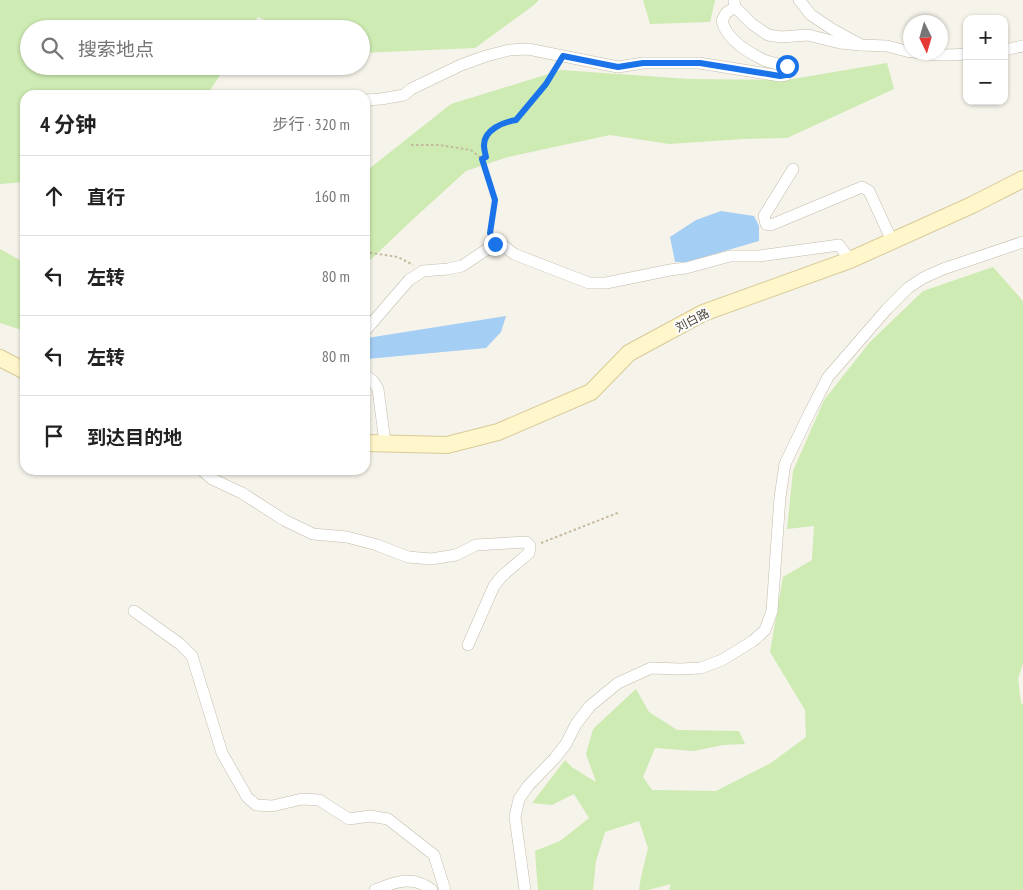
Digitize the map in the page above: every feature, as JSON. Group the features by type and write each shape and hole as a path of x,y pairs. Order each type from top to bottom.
{"street":[{"path":"799,0 810,14 861,45"},
{"path":"370,100 404,95 412,89 461,66 486,56 509,50 528,49 618,67 643,63 700,63 780,76 786,75 789,71 787,66 765,60 735,43 723,26 722,21 734,4 752,24 768,35 782,37 808,35 840,44 887,46 903,50"},
{"path":"1008,49 1023,46"},
{"path":"948,55 963,54"},
{"path":"793,169 764,216 766,224 771,225 862,187 869,191 892,241"},
{"name":"刘白路","path":"370,442 447,445 498,432 591,392 629,353 703,313 850,260 972,205 1023,179"},
{"path":"525,890 515,817 519,799 528,786 566,744 576,724 590,706 618,683 651,668 702,668 722,660 753,641 765,630 772,611 780,497 785,464 828,377 887,309 908,288 923,278 944,269 1023,242"},
{"path":"370,325 408,280 424,271 462,266 495,244 504,246 514,254 588,283 606,283 686,268 730,256 759,256 839,245 850,260"},
{"path":"0,358 20,368"},
{"path":"370,379 378,389 385,443"},
{"path":"208,475 284,520 314,534 347,537 377,545 408,558 431,559 456,555 476,545 526,542 530,546 529,553 502,576 494,586 468,645"},
{"path":"134,612 180,644 192,656 222,753 247,797 256,805 272,806 302,799 319,800 349,819 370,816 388,819 434,855 445,890"},
{"path":"375,890 400,882 414,881 430,887 432,890"}],"path":[{"path":"482,159 486,157 483,144 486,134 505,122 516,120 546,84 563,56"},
{"path":"411,145 439,145 471,150 482,159 495,200 490,233 495,244"},
{"path":"370,253 398,257 424,271"},
{"path":"530,546 620,512"}],"green space":[{"path":"0,0 539,0 475,48 370,53 370,20 265,20 258,17 256,20 20,20 20,75 220,75 210,90 20,90 20,182 0,184"},
{"path":"643,0 715,0 710,22 650,24"},
{"path":"887,63 894,89 787,138 669,144 610,135 508,157 466,171 370,260 370,168 451,104 561,70 689,79 787,80"},
{"path":"0,249 20,260 20,329 0,323"},
{"path":"993,267 1023,301 1023,663 1018,679 1021,703 1023,704 1023,890 669,890 671,884 648,890 639,890 648,848 639,821 605,832 596,861 593,890 538,890 535,851 560,841 589,818 574,794 552,805 532,803 565,760 573,768 596,782 586,754 593,729 636,689 649,712 677,730 739,731 745,744 723,745 694,751 655,748 643,777 652,790 716,791 771,763 806,737 805,710 770,652 783,577 812,560 814,526 787,529 793,471 824,400 870,342 923,291"}],"water":[{"path":"721,211 754,216 759,226 759,241 687,262 675,262 670,237 696,220"},
{"path":"506,316 501,332 486,348 370,359 370,338"}],"route":[{"path":"495,244 490,233 495,200 482,159 486,157 483,144 486,134 505,122 516,120 546,84 563,56 618,67 643,63 700,63 780,76 786,75 789,71 787,66"}]}
